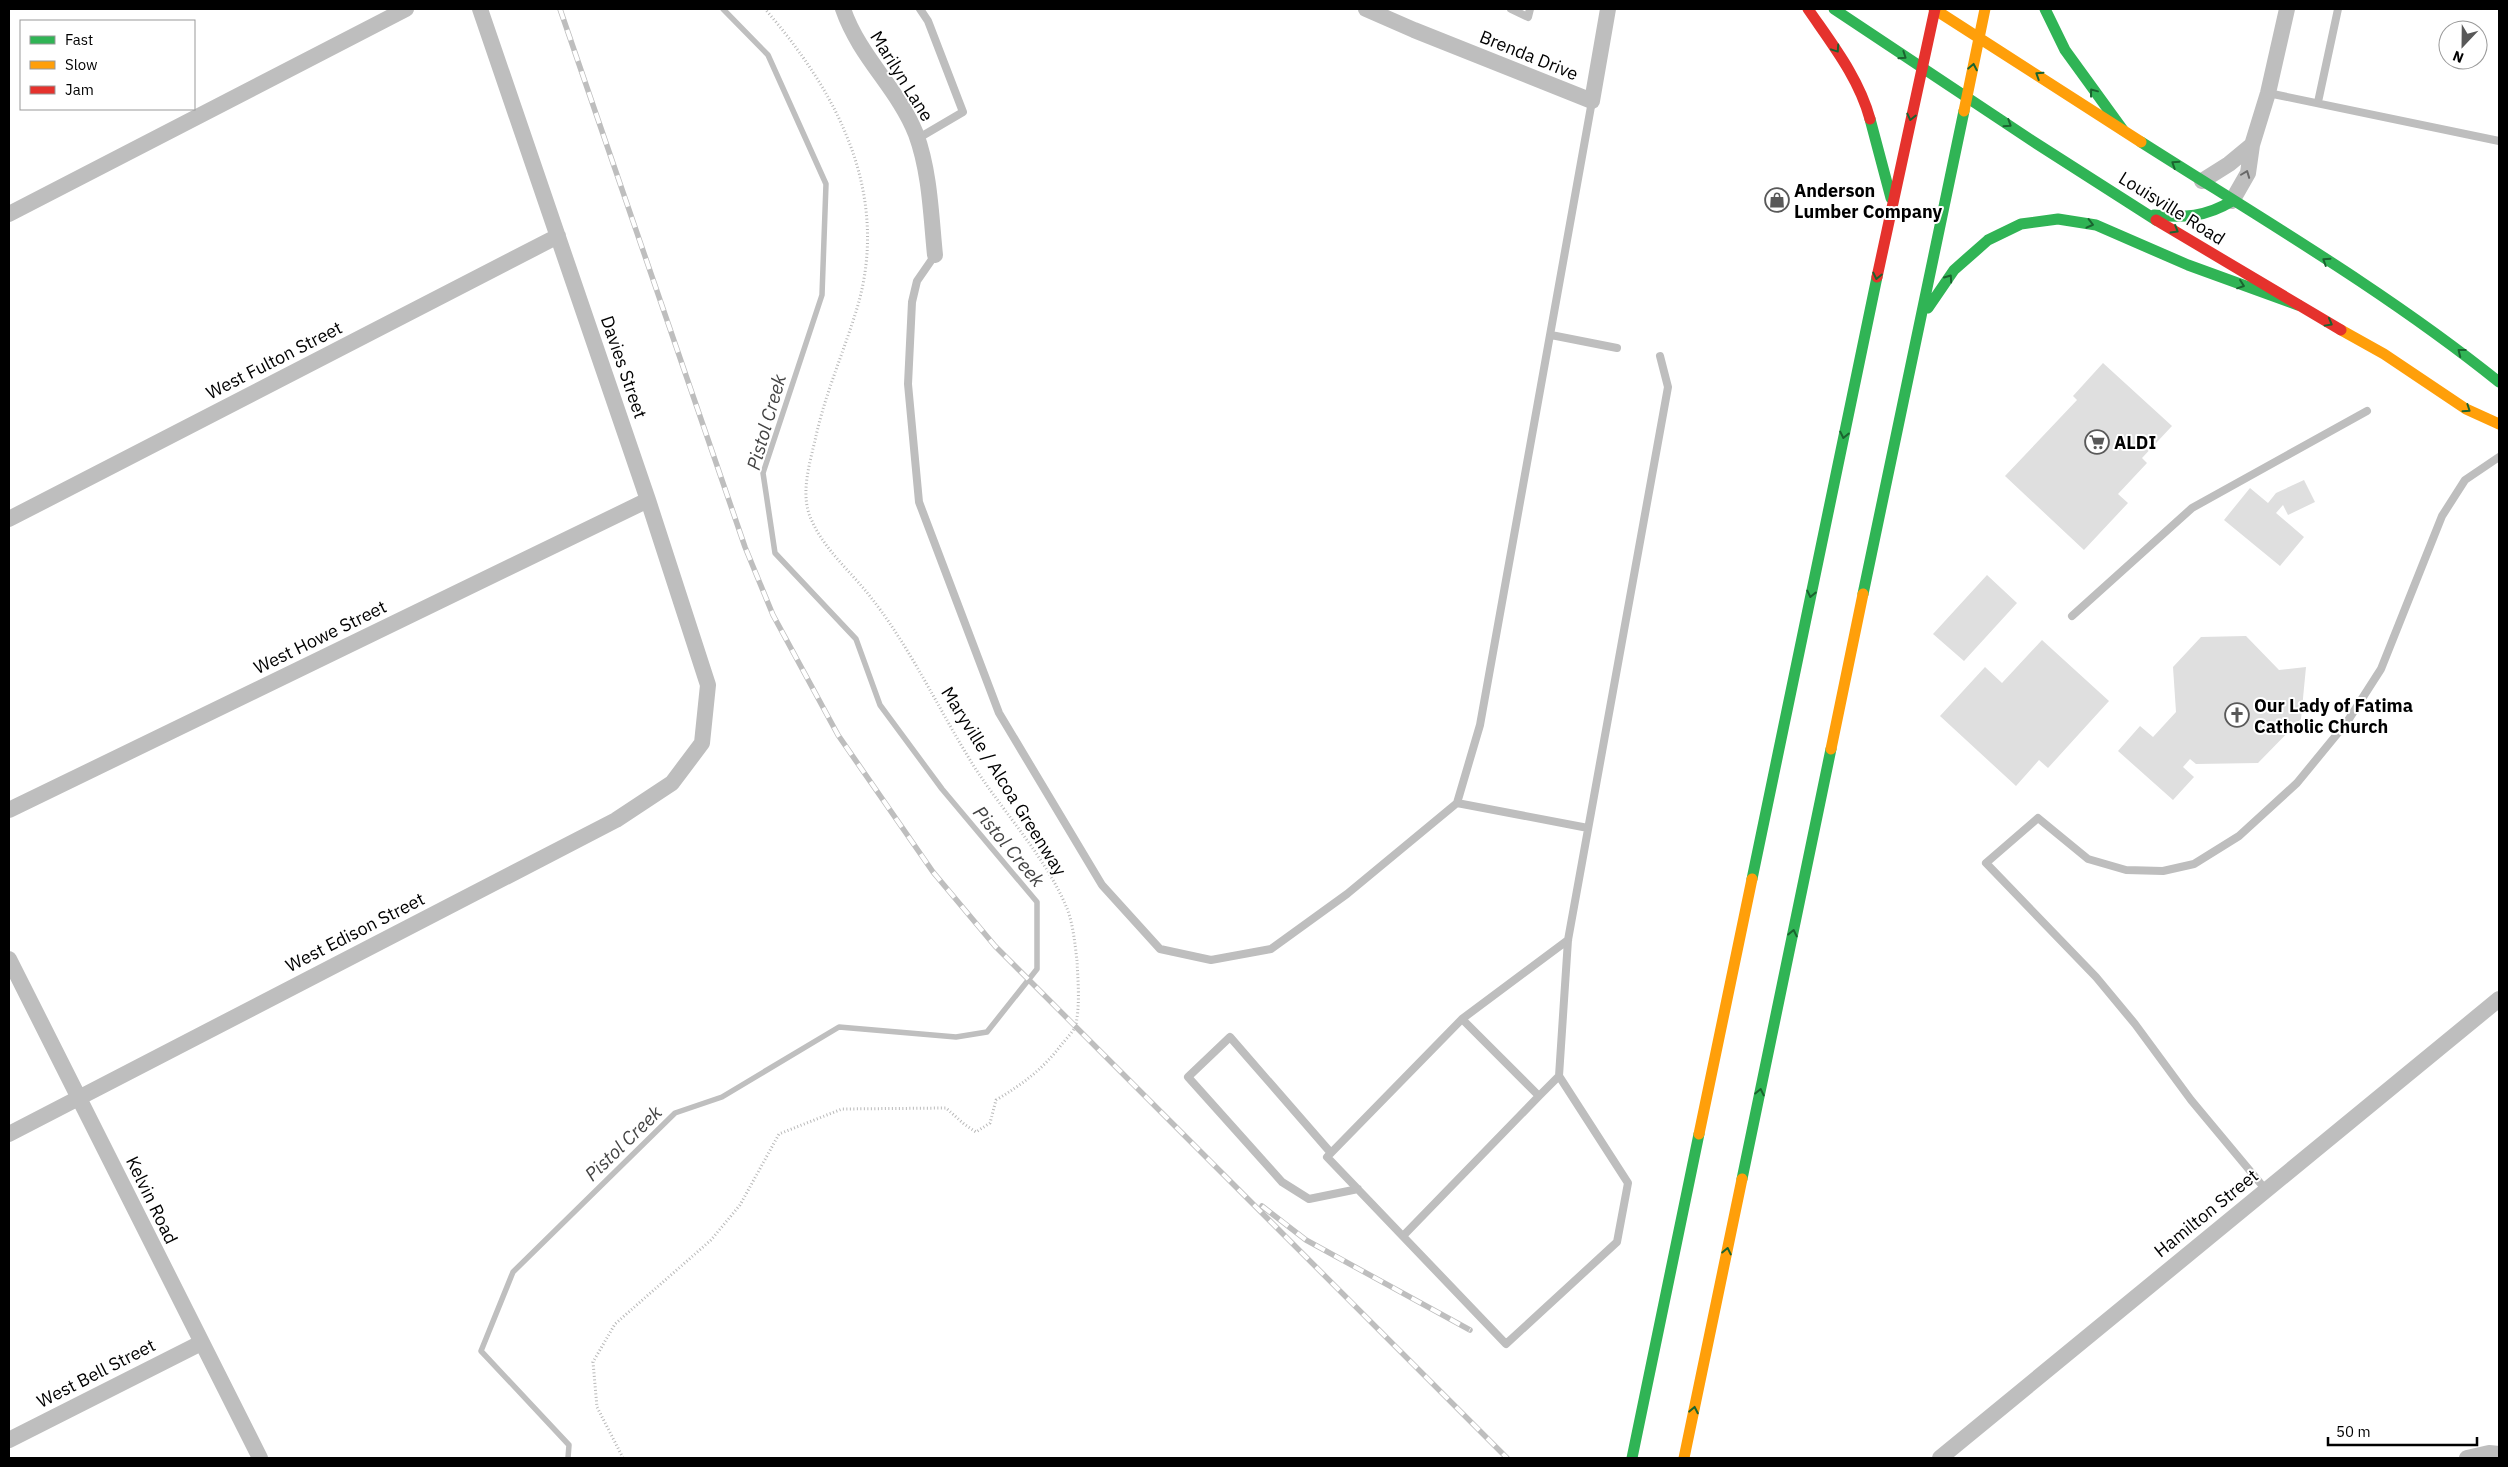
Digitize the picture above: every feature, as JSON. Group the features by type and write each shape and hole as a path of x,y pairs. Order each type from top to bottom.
{"main road":[{"path":"1808,9 1846,63 1866,103 1892,204"},
{"name":"Louisville Road","path":"1834,9 1922,69 2148,214 2298,305 2393,358 2480,418 2499,424"},
{"path":"1632,1458 1934,9 2377,293 2448,342 2499,382"},
{"path":"1684,1458 1986,9"},
{"path":"2045,9 2064,50 2123,130"},
{"path":"2148,214 2198,217 2215,212 2232,201"},
{"path":"1921,318 1957,266 1982,242 2007,228 2040,220 2056,219 2096,225 2206,273 2298,305"}],"street":[{"path":"9,214 406,9"},
{"name":"Davies Street","path":"480,9 648,500 708,685 702,743"},
{"name":"Marilyn Lane","path":"843,9 850,30 903,109 917,140 923,162 935,255"},
{"name":"Brenda Drive","path":"1366,9 1592,101 1608,9"},
{"path":"2232,201 2248,174 2252,145 2268,93 2287,9"},
{"path":"2202,181 2229,164 2252,145"},
{"name":"West Fulton Street","path":"9,520 558,236"},
{"name":"West Howe Street","path":"9,810 648,500"},
{"name":"West Edison Street","path":"9,1134 616,820 672,783 702,743"},
{"name":"Kelvin Road","path":"9,959 260,1458"},
{"name":"Hamilton Street","path":"1940,1458 2499,1000"},
{"name":"West Bell Street","path":"9,1440 201,1343"},
{"path":"2467,1458 2489,1453 2499,1454"}],"lane":[{"path":"917,140 963,112 928,21 920,9"},
{"path":"1511,9 1528,17 1530,9"},
{"path":"2318,102 2338,9"},
{"path":"2268,93 2499,141"},
{"path":"935,255 917,281 912,302 908,384 918,502 999,713 1102,885 1160,949 1212,960 1271,949 1347,894 1457,803 1480,725 1592,101"},
{"path":"1551,335 1617,348"},
{"path":"1568,940 1462,1019 1327,1157 1506,1344 1617,1242 1628,1183 1560,1076 1568,940 1668,387 1660,356"},
{"path":"2072,616 2192,508 2368,411"},
{"path":"2266,1190 2191,1100 2135,1024 2096,977 1986,863 2038,818 2088,859 2126,870 2163,871 2194,864 2239,836 2297,783 2347,722 2381,669 2442,516 2465,480 2499,457"},
{"path":"1457,803 1588,828"},
{"path":"1462,1019 1539,1096"},
{"path":"1331,1153 1230,1037 1188,1077 1282,1182 1309,1199 1358,1189"},
{"path":"1403,1236 1560,1076"}],"path":[{"name":"Maryville / Alcoa Greenway","path":"623,1458 597,1407 593,1362 615,1324 711,1240 740,1205 778,1134 842,1109 946,1108 976,1132 990,1123 996,1100 1026,1083 1048,1063 1076,1027 1078,984 1075,946 1068,908 1049,875 977,770 894,630 819,534 810,518 806,477 821,413 862,286 868,244 867,210 860,174 845,130 824,87 786,33 765,9"}],"building":[{"name":"ALDI","path":"2103,363 2172,426 2142,458 2147,463 2118,494 2128,503 2084,550 2005,476 2077,400 2073,396"},
{"path":"2304,480 2315,502 2288,515 2283,505 2276,513 2304,537 2280,566 2224,520 2250,488 2268,503 2276,493"},
{"path":"1987,575 2017,603 1964,661 1933,634"},
{"name":"Our Lady of Fatima Catholic Church","path":"2246,636 2279,670 2306,667 2301,719 2258,763 2196,764 2190,759 2183,767 2194,777 2173,800 2118,751 2140,726 2153,737 2176,712 2173,667 2201,637"},
{"path":"2042,640 2109,701 2048,768 2039,760 2016,786 1940,716 1985,667 2002,683"}],"waterway":[{"name":"Pistol Creek","path":"568,1458 569,1445 481,1351 513,1272 675,1113 722,1097 839,1027 956,1037 987,1032 1037,969 1037,902 942,789 880,705 856,639 775,553 763,473 822,295 826,184 768,55 723,9"}],"railway":[{"path":"560,9 745,547 773,615 838,735 933,872 995,946 1507,1458"},
{"path":"1262,1206 1306,1240 1470,1330"}],"traffic: fast":[{"path":"1834,9 2031,140 2156,220"},
{"path":"2045,9 2065,50 2123,130"},
{"path":"1863,594 1964,111"},
{"path":"1870,119 1891,198"},
{"path":"2141,142 2278,228 2413,317 2499,382"},
{"path":"2154,215 2194,215 2213,210 2232,201"},
{"path":"1928,308 1954,270 1988,240 2021,224 2058,219 2096,225 2188,265 2298,305"},
{"path":"1752,879 1877,277"},
{"path":"1742,1179 1831,749"},
{"path":"1632,1458 1699,1134"}],"traffic: slow":[{"path":"1934,9 2141,142"},
{"path":"1964,111 1985,9"},
{"path":"2341,330 2384,354 2466,409 2499,424"},
{"path":"1831,749 1863,594"},
{"path":"1699,1134 1752,879"},
{"path":"1684,1458 1742,1179"}],"traffic: jam":[{"path":"1808,9 1852,75 1870,119"},
{"path":"1877,277 1935,9"},
{"path":"2156,220 2341,330"}],"place":[{"name":"Anderson Lumber Company","path":"1777,200"},
{"name":"ALDI","path":"2097,442"},
{"name":"Our Lady of Fatima Catholic Church","path":"2237,715"}]}
